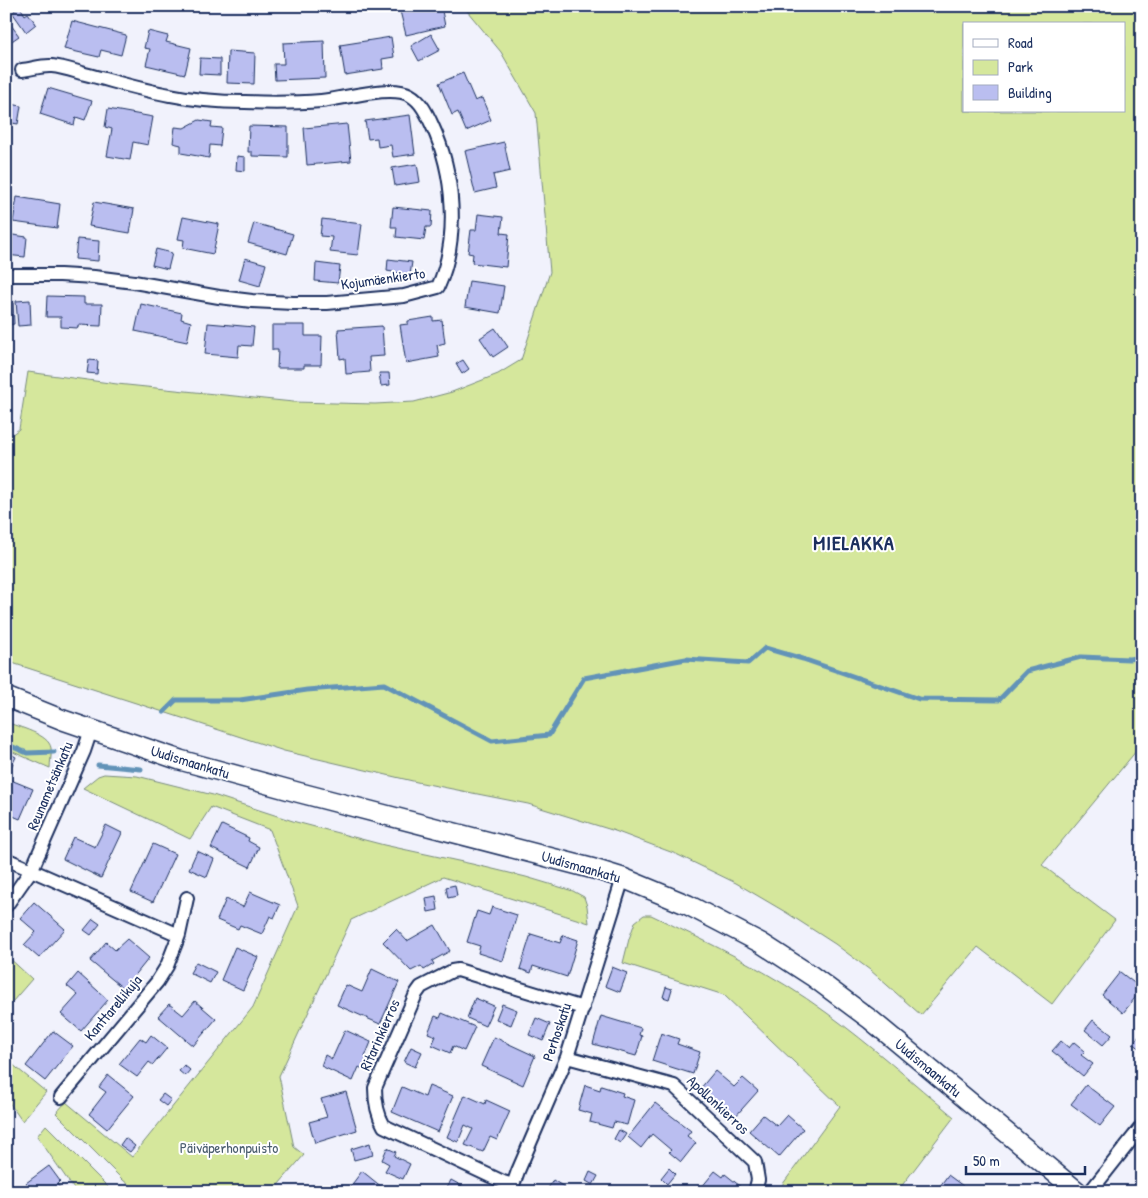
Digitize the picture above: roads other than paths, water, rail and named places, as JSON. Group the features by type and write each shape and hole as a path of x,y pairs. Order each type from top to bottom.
{"street":[{"name":"Kojumäenkierto","path":"6,275 94,277 252,301 327,303 404,296 438,287 444,274 451,239 450,192 445,162 438,138 419,102 411,95 401,91 389,90 321,101 243,102 170,96 51,66 22,70"},
{"name":"Uudismaankatu","path":"6,697 63,720 180,760 594,869 623,878 688,905 753,938 812,976 871,1020 1078,1192"},
{"name":"Reunametsänkatu","path":"6,906 32,869 84,751 91,730"},
{"path":"6,859 179,934"},
{"name":"Perhoskatu","path":"513,1188 567,1057 623,878"},
{"name":"Kanttarellikuja","path":"61,1097 157,982 167,966 179,934 187,898"},
{"name":"Ritarinkierros","path":"513,1188 384,1126 378,1113 375,1088 416,994 421,987 452,971 458,970 583,1008"},
{"name":"Apollonkierros","path":"567,1057 674,1086 754,1162 758,1180 755,1192"},
{"path":"1090,1192 1142,1126"}],"waterway":[{"path":"164,712 176,700 240,700 307,690 384,684 492,741 549,735 584,678 686,659 748,663 765,648 803,659 919,699 999,700 1027,671 1081,657 1129,659 1142,657"},
{"path":"6,744 27,753 54,752"},
{"path":"98,765 141,769"}],"district":[{"name":"MIELAKKA","path":"854,543"}],"park label":[{"name":"Päiväperhonpuisto","path":"229,1148"}]}
